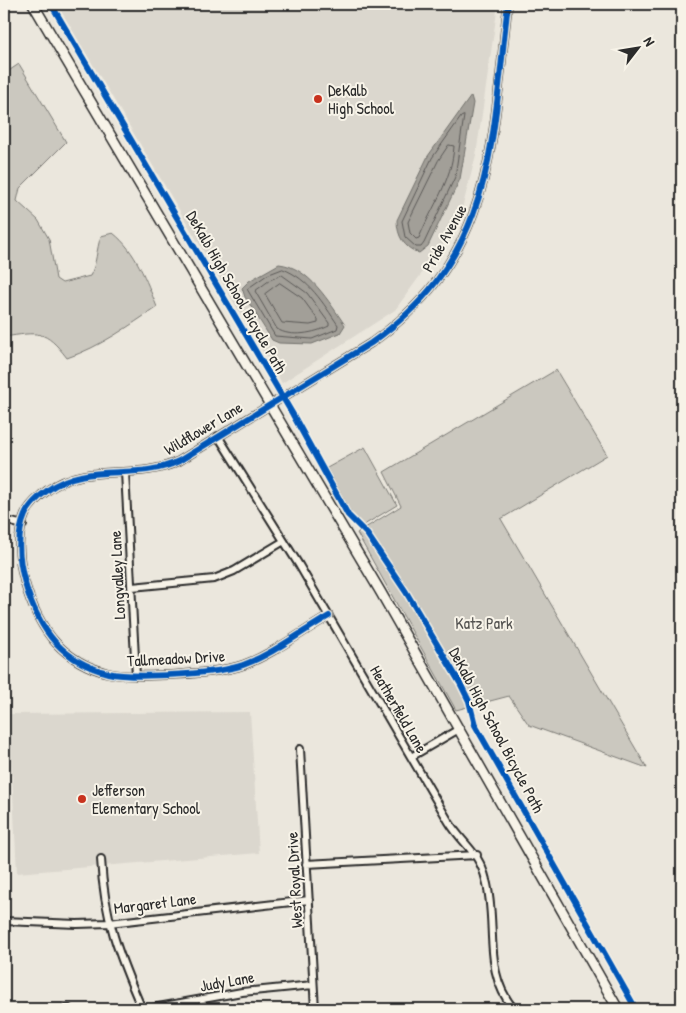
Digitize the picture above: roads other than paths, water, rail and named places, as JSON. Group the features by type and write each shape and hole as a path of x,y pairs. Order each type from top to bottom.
{"street":[{"path":"33,4 270,403 459,729 618,1009"},
{"name":"Pride Avenue","path":"270,403 393,326 435,284 455,254 473,217 485,179 508,4"},
{"name":"Wildflower Lane","path":"23,525 25,515 31,506 57,484 90,473 144,472 168,466 270,403"},
{"name":"Heatherfield Lane","path":"218,436 329,616 451,826 477,855 486,878 491,900 493,956 496,977 505,999 514,1009"},
{"name":"Longvalley Lane","path":"125,472 136,676"},
{"path":"4,520 23,525"},
{"name":"Tallmeadow Drive","path":"23,525 21,556 24,579 36,614 48,634 65,652 85,665 108,673 136,676 235,668 255,659 329,616"},
{"path":"132,587 214,579 234,571 284,541"},
{"path":"411,757 459,729"},
{"name":"West Royal Drive","path":"300,749 312,985 315,1009"},
{"path":"306,864 477,855"},
{"path":"101,859 109,923 120,957 142,1009"},
{"name":"Margaret Lane","path":"4,921 77,924 109,923 308,900"},
{"name":"Judy Lane","path":"147,1009 242,992 312,985"},
{"path":"24,1009 69,1009"}],"water":[{"path":"471,96 473,103 460,179 428,246 419,253 409,248 402,241 398,231 397,220 428,156"},
{"path":"279,264 300,272 317,287 345,325 340,333 312,344 279,343 272,340 245,297 242,288 249,281"}],"place":[{"name":"DeKalb High School","path":"318,99"},
{"name":"Jefferson Elementary School","path":"82,799"}],"park label":[{"name":"Katz Park","path":"484,623"}]}
